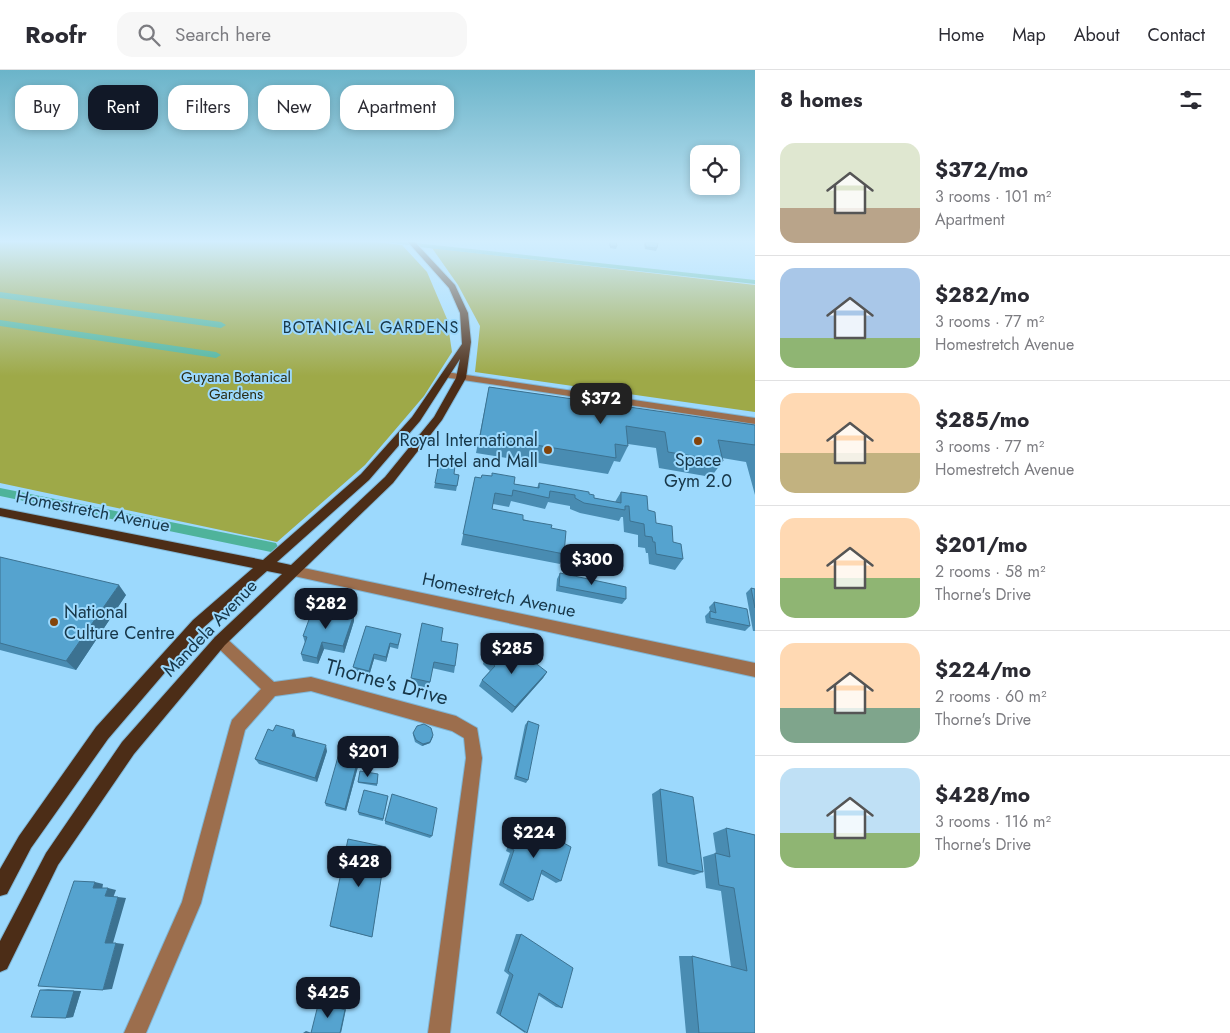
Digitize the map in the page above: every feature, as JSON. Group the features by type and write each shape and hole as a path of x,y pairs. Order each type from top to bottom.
{"main road":[{"name":"Mandela Avenue","path":"0,962 52,859 128,748 220,642 389,480 438,418 461,378 467,342 464,313 451,286"},
{"name":"Mandela Avenue","path":"0,887 25,842 102,733 198,624 365,477 416,419 467,342"},
{"name":"Homestretch Avenue","path":"0,512 294,570"}],"street":[{"path":"446,375 755,421"},
{"name":"Homestretch Avenue","path":"294,570 755,670"},
{"path":"135,1033 191,903 238,726 271,689 220,642"},
{"name":"Thorne's Drive","path":"271,689 311,684 456,724 471,734 474,758 439,1033"}],"green space":[{"name":"Guyana Botanical Gardens","path":"0,286 433,286 447,319 452,352 424,396 365,465 277,542 0,483"},
{"path":"459,286 755,286 755,412 475,372 480,326"}],"building":[{"path":"489,387 755,425 755,445 718,440 723,461 668,452 665,432 626,426 628,446 615,444 616,458 480,436"},
{"path":"439,463 455,466 454,474 459,475 457,486 435,483"},
{"path":"492,473 515,477 514,484 539,488 539,483 589,492 589,494 594,495 594,498 621,503 621,492 647,496 648,510 655,512 656,523 672,526 673,542 681,544 683,559 656,554 655,542 653,542 652,537 645,536 644,524 630,521 629,506 625,506 625,510 584,503 575,498 575,495 550,491 549,498 513,490 512,496 495,493 492,509 523,515 523,520 552,525 551,528 566,531 564,554 463,534 475,477 481,478 482,475 492,476"},
{"name":"National Culture Centre","path":"0,557 119,585 66,661 0,643"},
{"path":"560,573 626,587 626,599 559,586"},
{"path":"751,588 755,589 755,608"},
{"path":"714,602 747,609 750,626 710,618 710,611 716,613"},
{"path":"314,606 354,614 343,646 322,642 317,658 301,654 307,637 303,636"},
{"path":"422,623 443,628 441,641 458,644 455,666 434,662 430,682 411,678"},
{"path":"366,626 401,634 398,645 390,643 386,657 374,654 369,671 353,667"},
{"path":"499,642 525,662 529,658 547,672 515,707 482,680 495,666 485,657"},
{"path":"528,721 539,725 528,780 516,776"},
{"path":"424,724 431,728 433,735 430,742 423,744 416,740 413,733 417,726"},
{"path":"276,725 294,730 292,736 326,745 315,778 255,759 268,729 273,731"},
{"path":"343,739 362,744 345,809 325,803"},
{"path":"360,771 378,774 377,784 358,782"},
{"path":"660,789 693,797 703,872 667,863"},
{"path":"364,790 388,796 383,819 358,812"},
{"path":"392,794 437,808 432,836 385,821"},
{"path":"520,819 571,847 561,881 542,870 533,900 503,883 514,850 510,848"},
{"path":"726,828 755,835 755,1033 699,1033 692,956 747,971 734,888 719,885 715,853 730,857"},
{"path":"348,839 386,847 372,937 330,926"},
{"path":"74,881 95,882 93,888 108,888 105,896 118,897 105,943 116,943 103,990 38,986"},
{"path":"521,934 573,968 562,1008 539,993 527,1033 500,1015 513,975 508,971"},
{"path":"40,990 74,991 66,1018 31,1017"},
{"path":"319,1001 345,1010 340,1033 311,1033"}],"waterway":[{"path":"0,295 221,325"},
{"path":"0,323 216,355"},
{"path":"0,492 271,547"}],"place":[{"name":"Space Gym 2.0","path":"698,441"},
{"name":"Royal International Hotel and Mall","path":"548,450"},
{"name":"National Culture Centre","path":"54,622"}],"district":[{"name":"BOTANICAL GARDENS","path":"371,327"}]}
